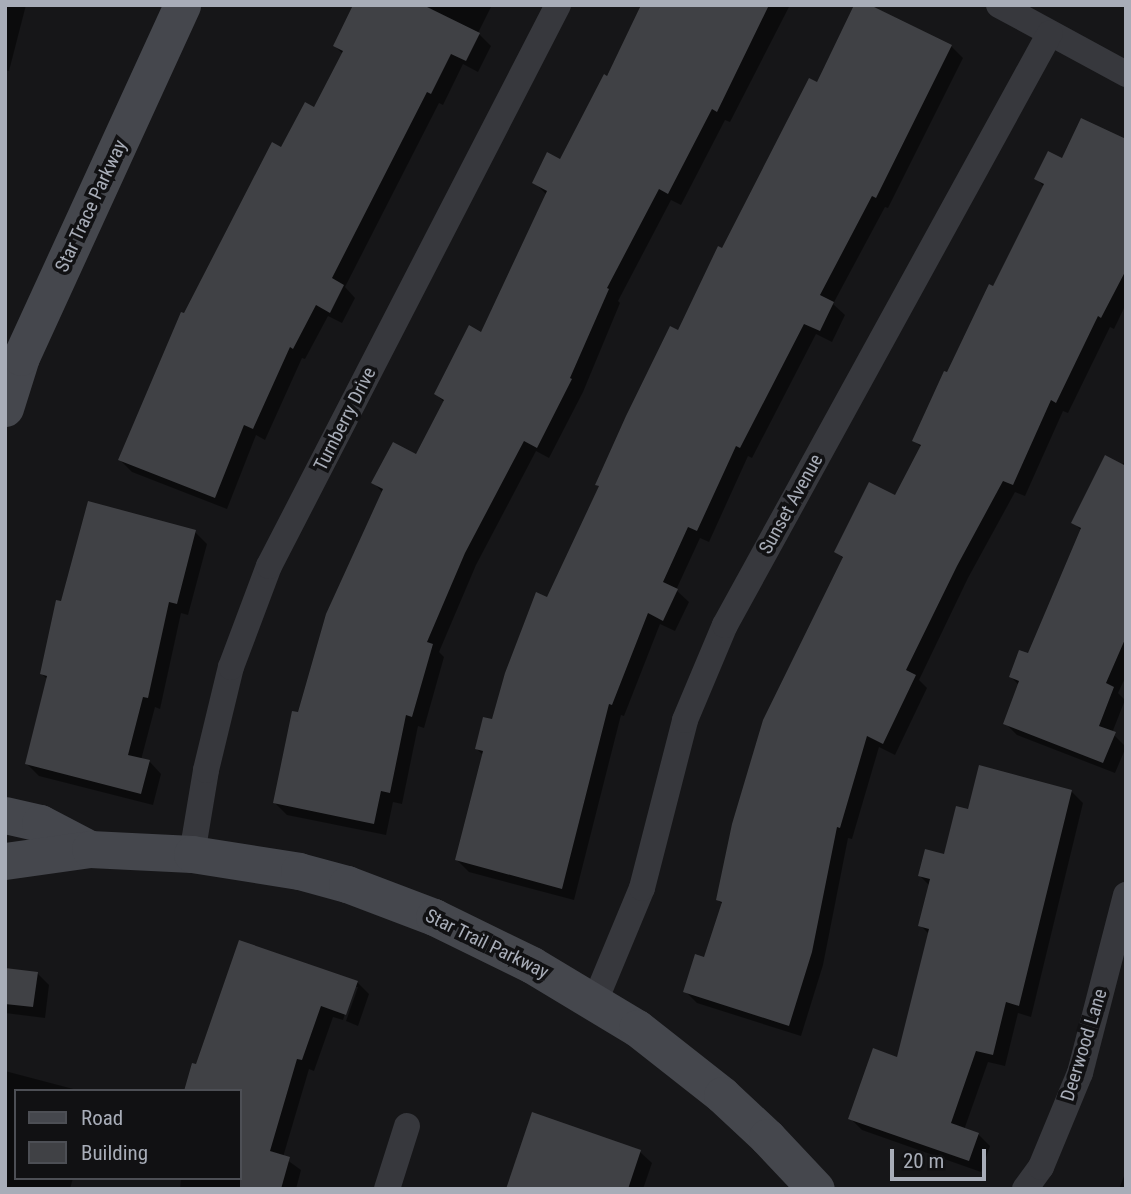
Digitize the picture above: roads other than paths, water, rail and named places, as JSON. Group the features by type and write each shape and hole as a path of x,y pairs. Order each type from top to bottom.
{"street":[{"name":"Star Trace Parkway","path":"5,408 20,356 182,5"},
{"name":"Turnberry Drive","path":"192,854 206,770 231,667 269,566 558,5"},
{"path":"999,5 1126,74"},
{"name":"Sunset Avenue","path":"595,1001 642,888 685,720 725,625 1050,33"},
{"name":"Star Trail Parkway","path":"5,815 40,822 90,849"},
{"name":"Star Trail Parkway","path":"5,861 90,849 192,854 299,871 381,896 482,940 595,1001 680,1060 722,1095 767,1137 816,1189"},
{"name":"Deerwood Lane","path":"1025,1189 1041,1167 1080,1073 1126,895"},
{"path":"387,1189 407,1126"}]}
